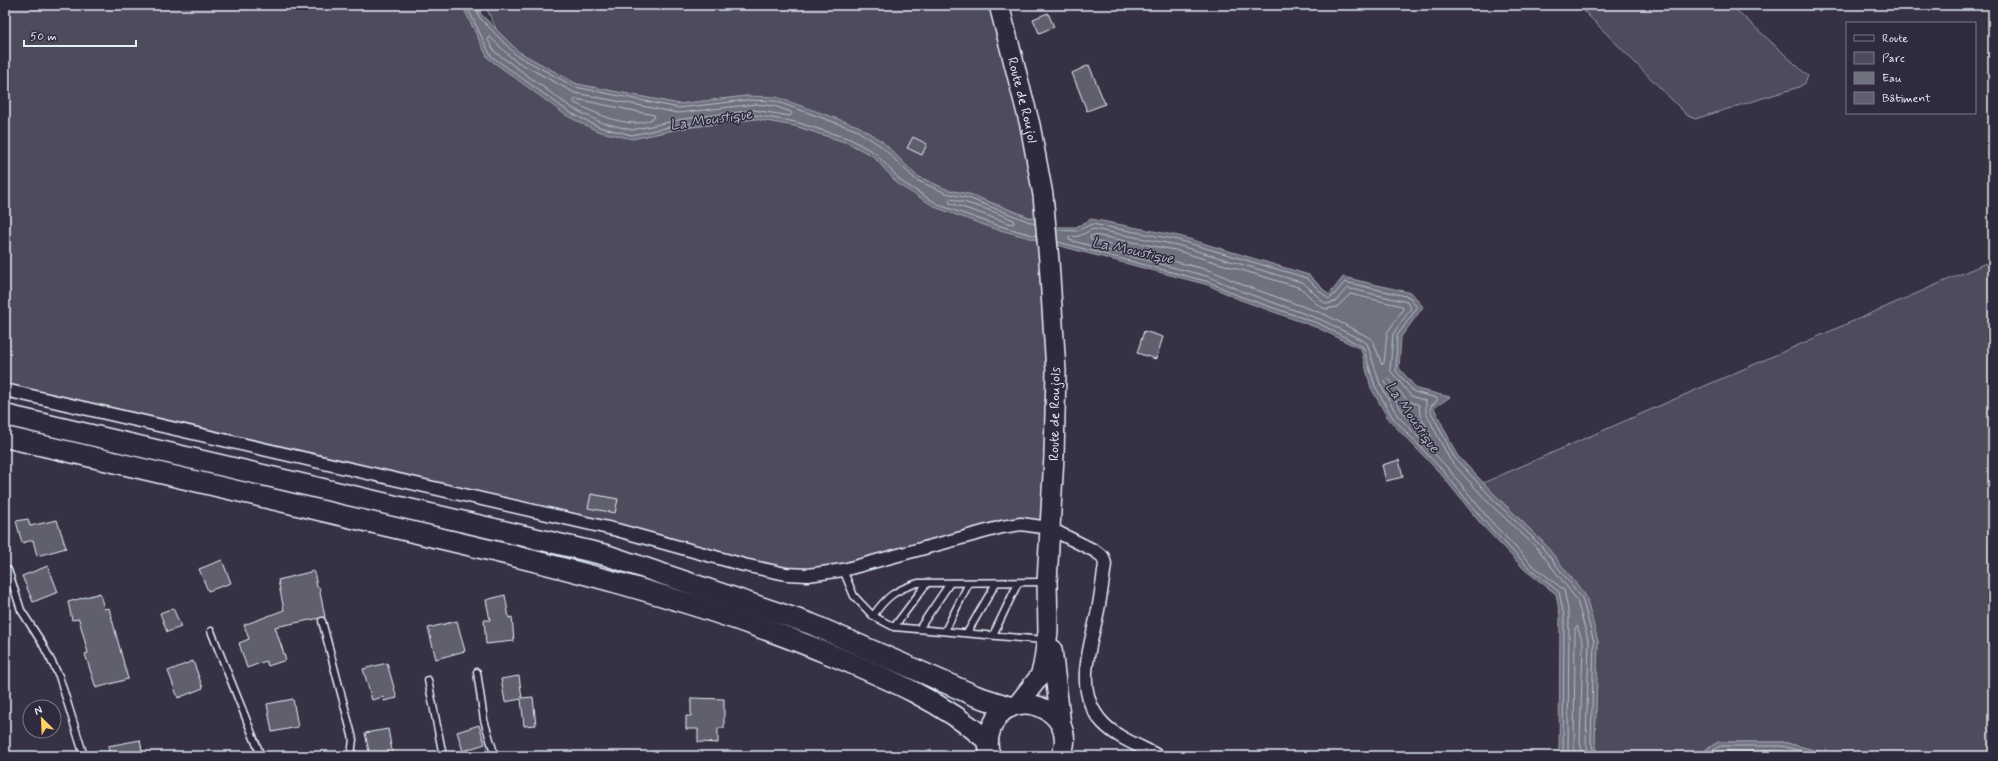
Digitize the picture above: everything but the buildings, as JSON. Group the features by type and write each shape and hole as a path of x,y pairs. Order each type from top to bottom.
{"highway":[{"path":"5,415 606,555 811,624 976,696 1014,706"},
{"path":"5,437 511,554 607,580 739,620 824,652 925,697 957,717 990,749"}],"main road":[{"name":"Route de Roujol","path":"999,5 1030,125 1043,195"},
{"name":"Route de Roujols","path":"1043,195 1056,370 1054,456 1047,582 1048,636 1062,741"},
{"name":"Route de Roujols","path":"990,749 989,733 997,718 1014,706 1040,676 1048,636"},
{"path":"1014,706 1033,704 1043,707 1056,718 1062,741 1077,756"}],"street":[{"path":"5,390 617,530 744,565 786,574 808,576 843,570 1002,527 1021,524 1049,528 1095,551 1103,557 1105,564 1098,611 1090,640 1086,669 1086,688 1094,710 1103,723 1116,734 1158,756"}],"lane":[{"path":"8,570 21,610 42,643 59,676 84,756"},
{"path":"843,570 854,596 872,616 894,627 993,636 1048,636"},
{"path":"872,616 885,598 904,587 927,583 1047,582"},
{"path":"894,627 927,583"},
{"path":"919,629 950,583"},
{"path":"945,631 970,583"},
{"path":"967,633 996,583"},
{"path":"993,636 1018,583"},
{"path":"322,621 353,739 351,756"},
{"path":"211,631 261,756"},
{"path":"477,672 484,720 495,756"},
{"path":"428,680 443,756"}],"green space":[{"path":"5,5 462,5 488,58 510,74 636,138 684,128 755,119 795,126 848,143 873,156 899,185 1048,245 1049,528 1021,524 808,575 5,390"},
{"path":"485,5 999,5 1030,125 1037,220 969,194 948,190 917,176 883,142 858,126 747,96 679,104 577,84 519,52 496,29"},
{"path":"1578,5 1731,5 1808,76 1805,83 1799,87 1695,119 1687,115"},
{"path":"1993,260 1993,756 1837,756 1783,742 1718,742 1696,756 1601,756 1598,753 1595,742 1598,641 1544,543 1483,483"}],"water":[{"name":"La Moustique","path":"462,5 479,5 481,14 519,52 577,84 679,104 747,96 776,97 858,126 883,142 917,176 948,190 969,194 1028,217 1059,227 1076,227 1091,219 1179,236 1309,275 1329,295 1343,277 1412,293 1423,307 1401,337 1399,368 1417,389 1450,397 1434,408 1457,455 1544,543 1586,596 1598,641 1595,742 1598,753 1601,756 1559,756 1560,616 1556,594 1525,570 1481,524 1440,473 1389,420 1371,388 1361,349 1318,328 1238,299 1208,285 992,228 937,208 899,185 873,156 848,143 795,126 755,119 684,128 632,139 597,131 567,116 488,58"},
{"path":"1718,742 1783,742 1837,756 1696,756"}]}
